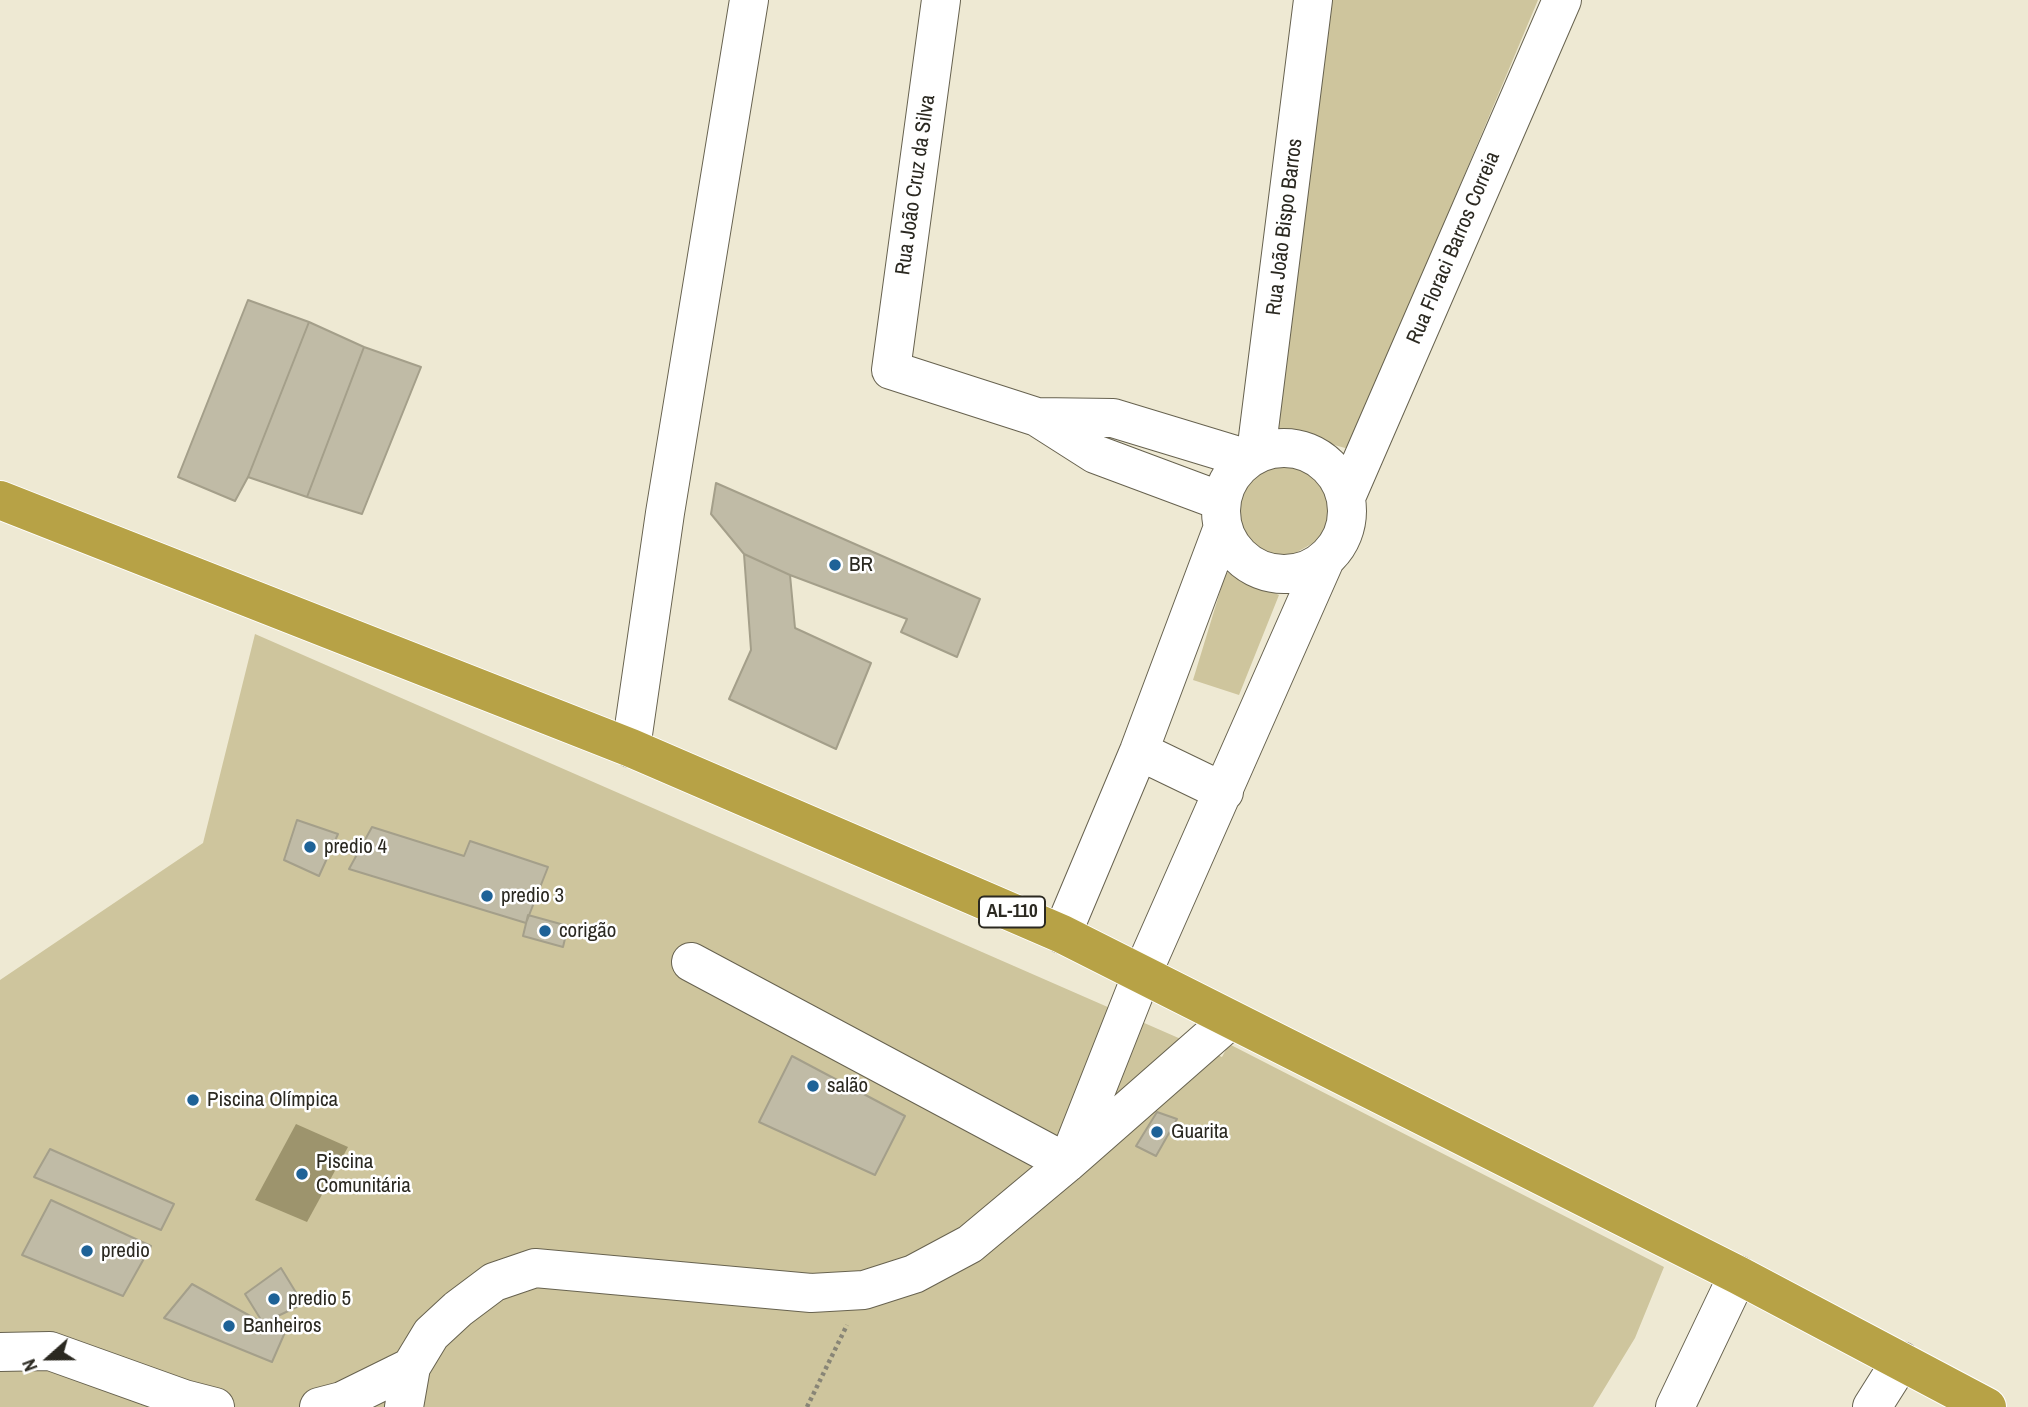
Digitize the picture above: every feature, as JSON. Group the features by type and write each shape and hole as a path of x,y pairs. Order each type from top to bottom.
{"highway":[{"name":"AL-110","path":"0,500 631,748 1062,934 1738,1275 1987,1407"}],"street":[{"path":"631,748 665,513 749,0"},
{"name":"Rua João Cruz da Silva","path":"942,0 891,370 1037,417"},
{"name":"Rua João Bispo Barros","path":"1252,456 1313,0"},
{"name":"Rua Floraci Barros Correia","path":"1347,495 1562,0"},
{"path":"1037,417 1113,418 1252,456"},
{"path":"1037,417 1095,454 1222,514 1231,546 1245,562 1264,571 1285,575 1305,572 1324,562"},
{"path":"1062,934 1139,751 1222,514 1230,477 1252,456 1274,447 1293,447 1311,453 1327,463 1340,478 1347,495 1345,533 1324,562 1142,974 1067,1163"},
{"path":"1139,751 1224,792"},
{"path":"691,962 1067,1163"},
{"path":"404,1407 411,1367 431,1334 494,1282 535,1268 811,1293 864,1290 915,1274 970,1244 1230,1020"},
{"path":"1675,1407 1738,1275"},
{"path":"0,1352 50,1351 184,1399 215,1407"},
{"path":"1872,1407 1901,1361"},
{"path":"319,1407 342,1401 411,1367"}],"path":[{"path":"807,1407 864,1290"}],"shaded area":[{"path":"1330,0 1538,0 1349,449 1271,428"},
{"path":"1283,461 1320,474 1333,519 1315,542 1290,556 1262,554 1239,526 1237,500 1253,473"},
{"path":"1226,572 1279,595 1239,695 1193,680"},
{"path":"255,634 1222,1057 1229,1044 1664,1267 1635,1338 1593,1407 0,1407 0,980 203,843"},
{"name":"Piscina Comunitária","path":"296,1124 348,1147 307,1222 255,1200"}],"building":[{"path":"248,300 309,322 248,477 235,501 178,477"},
{"path":"309,322 364,347 307,497 248,477"},
{"path":"364,347 421,367 362,514 307,497"},
{"name":"BR","path":"716,483 980,599 957,657 901,632 907,619 790,575 744,554 711,514"},
{"path":"744,554 790,575 795,628 871,663 836,749 729,699 751,650"},
{"name":"predio 4","path":"297,820 338,834 319,876 284,860"},
{"name":"predio 3","path":"372,827 464,856 470,841 548,867 526,923 349,869"},
{"name":"corigão","path":"528,915 568,926 563,947 523,936"},
{"name":"salão","path":"792,1056 905,1116 875,1175 759,1122"},
{"name":"Guarita","path":"1157,1112 1177,1119 1156,1156 1136,1146"},
{"name":"predio","path":"50,1149 174,1204 161,1230 34,1177"},
{"name":"predio","path":"51,1200 151,1246 123,1296 22,1255"},
{"name":"predio 5","path":"281,1268 303,1304 263,1323 245,1294"},
{"name":"Banheiros","path":"192,1284 263,1323 286,1330 272,1362 164,1318"}],"place":[{"name":"BR","path":"835,565"},
{"name":"predio 4","path":"310,847"},
{"name":"predio 3","path":"487,896"},
{"name":"corigão","path":"545,931"},
{"name":"salão","path":"813,1086"},
{"name":"Piscina Olímpica","path":"193,1100"},
{"name":"Guarita","path":"1157,1132"},
{"name":"Piscina Comunitária","path":"302,1174"},
{"name":"predio","path":"87,1251"},
{"name":"predio 5","path":"274,1299"},
{"name":"Banheiros","path":"229,1326"}]}
